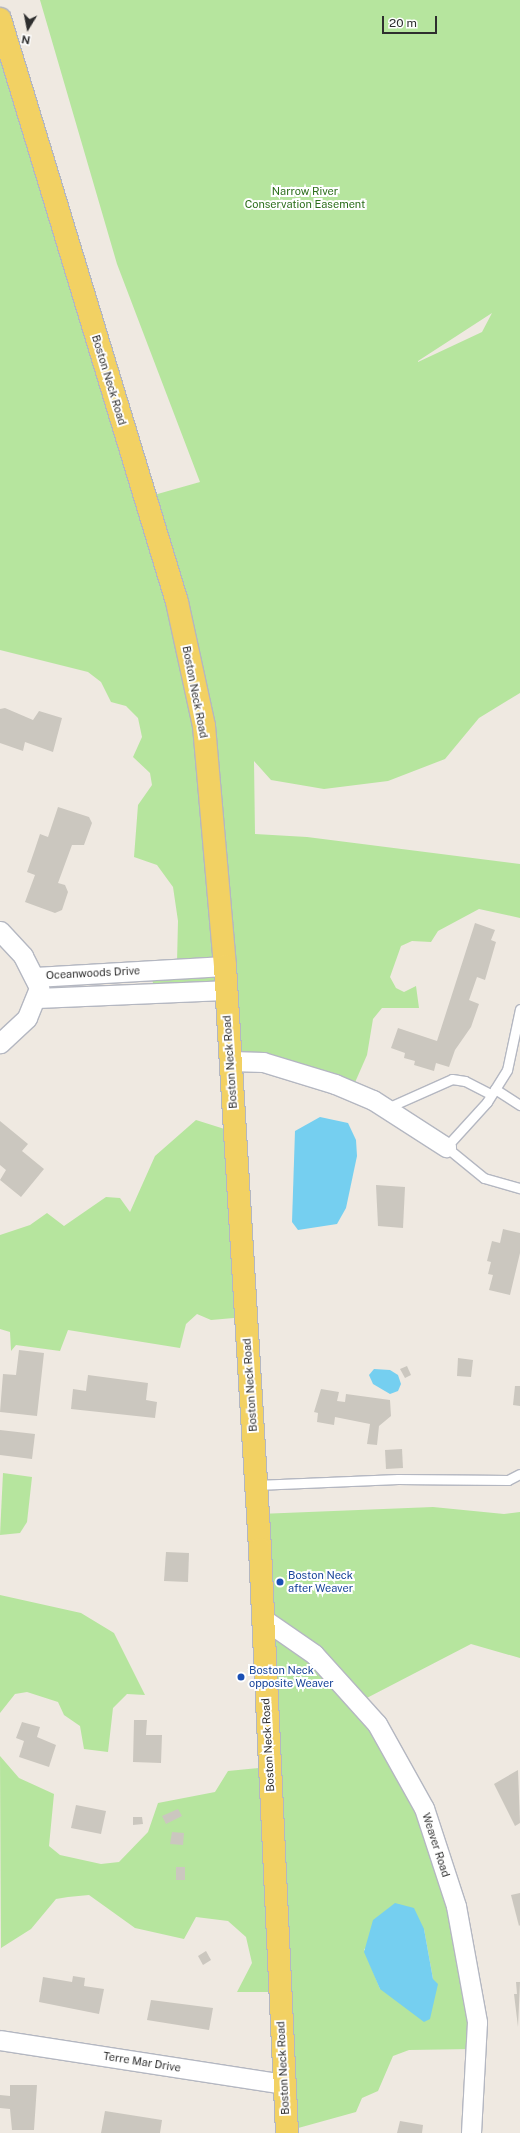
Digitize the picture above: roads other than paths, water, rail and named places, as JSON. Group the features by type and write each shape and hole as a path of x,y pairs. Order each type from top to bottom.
{"main road":[{"name":"Boston Neck Road","path":"0,19 176,602 204,726 225,966 225,990 231,1061 256,1485 287,2133"}],"street":[{"name":"Oceanwoods Drive","path":"0,931 23,956 35,976 37,998 225,990"},
{"name":"Oceanwoods Drive","path":"35,976 225,966"},
{"name":"Oceanwoods Drive","path":"150,970 152,992"},
{"path":"0,1043 27,1018 37,998"},
{"path":"231,1061 263,1062 302,1072 387,1108 446,1147"},
{"name":"Weaver Road","path":"262,1618 314,1654 377,1724 424,1808 456,1906 477,2022 471,2133"},
{"name":"Terre Mar Drive","path":"0,2040 284,2084"}],"lane":[{"path":"520,1009 506,1070 493,1092 446,1147 484,1178 520,1188"},
{"path":"387,1108 452,1079 465,1081 520,1105"},
{"path":"256,1485 398,1479 508,1480 520,1474"}],"water":[{"path":"320,1117 348,1123 356,1140 357,1156 346,1208 337,1224 298,1230 292,1222 295,1131"},
{"path":"374,1369 390,1370 398,1375 401,1384 398,1391 390,1394 373,1384 369,1375"},
{"path":"395,1903 414,1908 424,1929 433,1979 438,1984 430,2019 424,2022 380,1989 364,1952 373,1920"}],"place":[{"name":"Boston Neck after Weaver","path":"280,1582"},
{"name":"Boston Neck opposite Weaver","path":"241,1677"}],"park label":[{"name":"Narrow River Conservation Easement","path":"305,198"}]}
